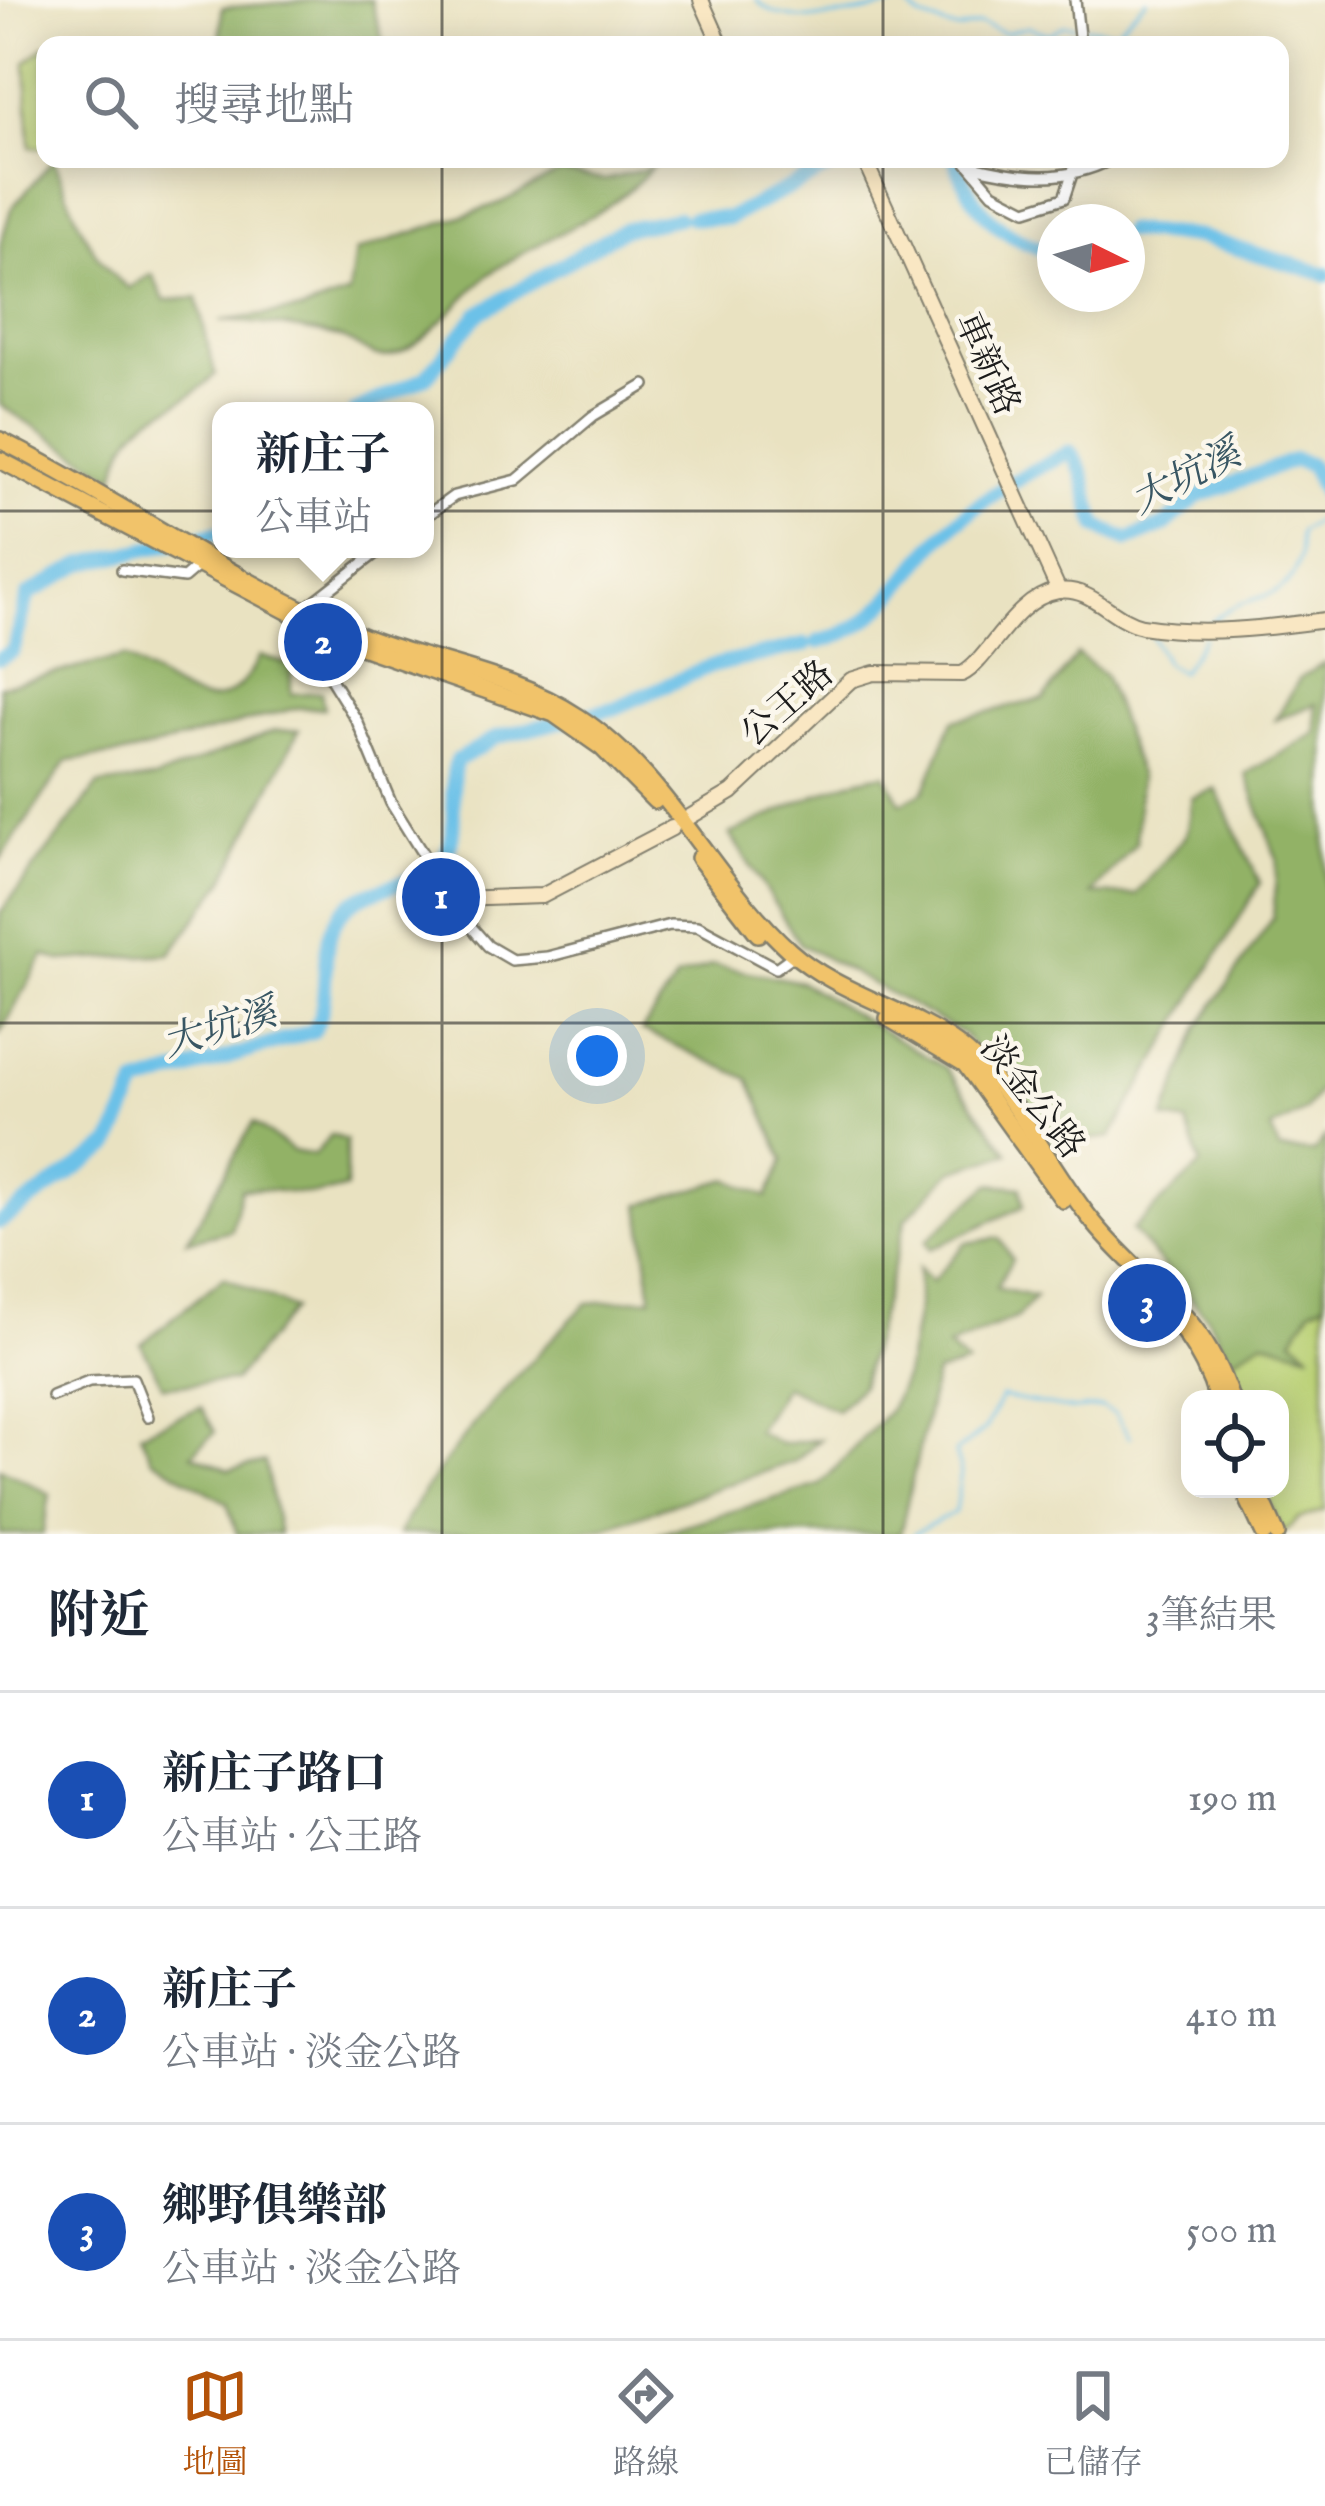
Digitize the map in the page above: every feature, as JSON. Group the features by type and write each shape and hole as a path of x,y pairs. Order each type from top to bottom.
{"main road":[{"path":"0,440 158,528 200,562"},
{"path":"0,460 297,613"},
{"name":"淡金公路","path":"297,613 509,683 635,763 790,958 965,1064 1087,1230 1169,1310 1211,1376 1215,1390"},
{"name":"淡金公路","path":"790,958 935,1030 974,1058 1096,1227 1174,1299 1220,1364 1228,1390"},
{"path":"1247,1498 1264,1534"},
{"path":"1261,1498 1277,1534"}],"street":[{"path":"701,0 717,36"},
{"path":"1075,0 1079,36"},
{"name":"車新路","path":"868,168 1059,591"},
{"path":"972,168 993,193 1026,210 1064,198 1076,168"},
{"path":"988,168 1030,180 1089,168"},
{"path":"434,510 454,496 517,480 593,416 645,385"},
{"path":"369,558 297,613 357,721 391,803 488,946 512,960 547,957 670,925 698,926 776,968 790,958"},
{"path":"122,570 184,578 200,562"},
{"path":"1059,591 1087,595 1138,626 1301,628 1325,620"},
{"name":"公王路","path":"455,899 542,896 732,792 851,680 874,673 962,674 1010,620 1059,591"},
{"path":"52,1396 88,1381 133,1379 148,1417"}],"green space":[{"path":"371,0 381,36 220,36 222,8"},
{"path":"36,54 36,147 30,147 26,62"},
{"path":"46,168 58,168 82,230 114,276 129,288 152,274 164,300 197,298 215,374 184,400 143,423 123,452 115,477 0,405 0,246 11,209"},
{"path":"651,168 596,214 490,274 404,351 376,356 324,334 220,321 303,310 349,294 355,252 500,203 560,172 605,180"},
{"path":"1077,654 1104,675 1140,777 1136,843 1092,894 1136,895 1186,835 1192,798 1216,789 1260,883 1111,1137 1044,1145 964,1034 800,944 730,834 866,777 885,774 901,803 924,791 953,720 1044,699"},
{"path":"260,656 291,665 291,694 321,692 324,708 296,708 132,753 67,761 0,860 0,686 124,657 181,691 214,699 230,694 245,680"},
{"path":"1325,663 1325,1082 1305,1111 1271,1129 1279,1150 1314,1152 1325,1137 1325,1302 1311,1309 1293,1338 1311,1353 1264,1340 1230,1360 1208,1318 1132,1230 1201,1165 1187,1123 1164,1119 1199,1027 1273,918 1277,860 1246,774 1316,733 1316,704 1275,720 1300,678"},
{"path":"299,730 224,881 170,954 60,961 44,955 0,1034 0,913 98,785 154,779 274,731"},
{"path":"713,965 801,982 946,1068 1009,1153 952,1171 906,1219 861,1386 837,1410 784,1386 756,1431 781,1444 820,1439 795,1461 606,1527 564,1534 398,1534 461,1441 587,1303 652,1298 640,1205 728,1179 767,1197 784,1160 749,1079 642,1030 677,978"},
{"path":"253,1123 293,1151 314,1155 331,1135 346,1140 346,1188 305,1194 241,1189 231,1230 187,1241"},
{"path":"990,1184 1021,1187 1024,1206 930,1249 926,1241"},
{"path":"999,1238 1012,1259 996,1288 1035,1297 1018,1317 948,1347 967,1364 936,1374 900,1534 656,1534 820,1485 890,1409 905,1376 918,1306 918,1268 931,1282 966,1243"},
{"path":"224,1277 293,1309 234,1381 163,1386 141,1344"},
{"path":"1325,1302 1325,1510 1298,1519 1283,1533 1268,1498 1289,1498 1289,1390 1240,1390 1230,1360 1264,1340 1308,1351 1292,1338 1311,1309"},
{"path":"201,1407 215,1432 192,1454 229,1470 265,1462 279,1534 237,1534 227,1503 151,1458 140,1433"},
{"path":"0,1468 50,1494 43,1534 0,1534"}],"waterway":[{"path":"756,0 788,16 808,18 905,4 921,18 958,30 980,24 1005,33 1028,27 1049,34 1064,25 1074,26"},
{"path":"1084,27 1115,31 1147,0"},
{"path":"692,218 729,218 828,168"},
{"path":"959,168 992,221 1037,247"},
{"path":"375,402 426,377 478,314 623,229 678,218"},
{"path":"1145,232 1199,237 1325,274"},
{"name":"大坑溪","path":"818,642 843,634 880,608 940,538 971,511 1070,452 1081,469 1098,527 1128,540 1165,525 1197,497 1294,460 1310,465 1325,496"},
{"path":"1211,623 1236,605 1284,586 1299,560 1300,531 1325,516"},
{"path":"0,658 13,651 28,595 82,564 212,534"},
{"path":"1151,635 1166,664 1181,672 1204,637"},
{"name":"大坑溪","path":"0,1222 111,1145 137,1086 313,1031 323,1003 328,942 340,914 366,895 430,870 450,845 456,761 497,737 615,708 708,667 805,645"},
{"path":"913,1534 955,1512 961,1472 955,1453 985,1429 1001,1397 1074,1410 1101,1407 1115,1414 1130,1438"}],"place":[{"name":"新庄子","path":"323,642"},
{"name":"新庄子路口","path":"441,897"},
{"name":"鄉野俱樂部","path":"1147,1303"}]}
